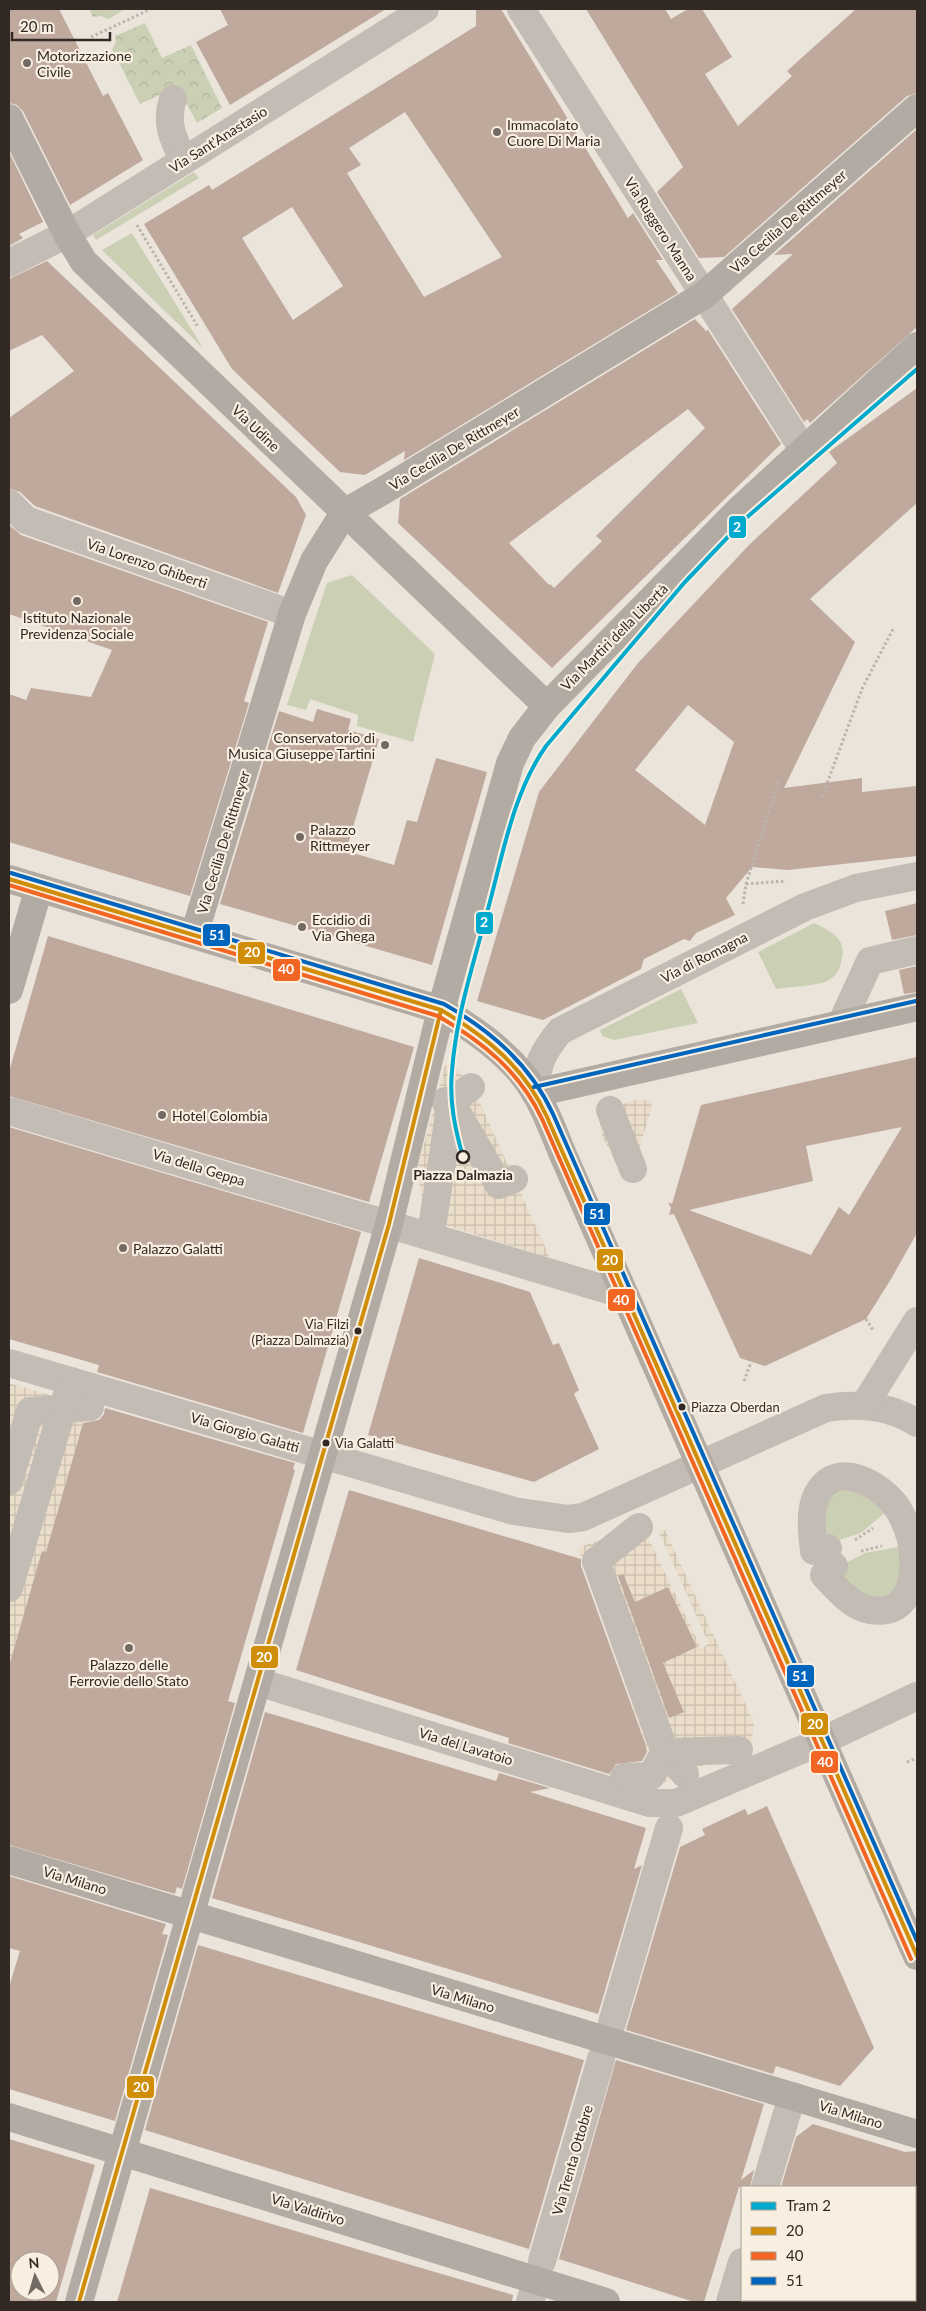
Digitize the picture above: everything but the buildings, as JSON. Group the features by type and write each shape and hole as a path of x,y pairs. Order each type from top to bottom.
{"main road":[{"name":"Via Cecilia De Rittmeyer","path":"194,935 292,614 314,561 344,512 386,490 704,295 917,108"},
{"name":"Via Udine","path":"9,118 67,234 84,262 546,706"},
{"name":"Via Martiri della Libertà","path":"441,1010 510,763 522,738 546,706 739,510 917,346"},
{"path":"9,879 441,1010 471,1029 500,1052 516,1068 535,1093 917,1956"},
{"path":"9,990 39,888"},
{"path":"535,1093 917,1007"},
{"path":"79,2302 390,1224 441,1010"},
{"name":"Via Milano","path":"9,1860 917,2134"},
{"name":"Via Valdirivo","path":"9,2117 606,2302"}],"street":[{"name":"Via Sant'Anastasio","path":"9,263 67,234 425,9"},
{"name":"Via Ruggero Manna","path":"521,9 803,449"},
{"path":"173,99 169,117 170,129 184,160"},
{"name":"Via Lorenzo Ghiberti","path":"9,503 26,520 292,614"},
{"name":"Via di Romagna","path":"535,1093 536,1072 543,1052 560,1032 805,907 856,888 917,876"},
{"path":"841,1024 878,945 917,936"},
{"path":"870,961 917,950"},
{"path":"433,1221 453,1096 499,1185 514,1180"},
{"name":"Via della Geppa","path":"9,1111 390,1224"},
{"path":"610,1126 633,1168"},
{"path":"390,1224 625,1295"},
{"path":"865,1404 917,1321"},
{"name":"Via Giorgio Galatti","path":"9,1363 514,1511 568,1519 583,1517 826,1408 865,1404 905,1415 917,1423"},
{"path":"9,1588 76,1408 71,1381"},
{"path":"9,1481 19,1408 76,1408"},
{"path":"800,1516 825,1560 850,1601 863,1609 878,1611 891,1609 902,1602 911,1587 914,1566 907,1543 888,1497 870,1484 851,1476 841,1476 828,1482 817,1494 812,1518 825,1560 836,1604"},
{"path":"639,1527 587,1555 665,1752 685,1774"},
{"name":"Via del Lavatoio","path":"258,1682 650,1803 673,1815"},
{"path":"612,2023 673,1815 917,1696"},
{"path":"665,1752 739,1750"},
{"path":"624,1777 651,1776 665,1752"},
{"name":"Via Trenta Ottobre","path":"542,2261 601,2059"},
{"path":"765,2186 792,2096"},
{"path":"730,2302 741,2265"}],"path":[{"path":"91,37 151,9"},
{"path":"137,224 202,333"},
{"path":"822,797 862,689 893,629"},
{"path":"746,884 779,780"},
{"path":"866,1319 873,1330"},
{"path":"744,1381 751,1362"},
{"path":"825,1560 858,1539 893,1512"},
{"path":"825,1560 868,1549 907,1543"},
{"path":"908,1762 917,1758"}],"green space":[{"path":"89,9 125,9 109,19 100,16 93,17"},
{"path":"145,23 162,58 191,45 222,108 197,123 184,99 164,93 140,104 112,49 116,42 115,36"},
{"path":"194,172 199,178 96,240 93,235"},
{"path":"132,233 203,348 102,250"},
{"path":"352,575 435,654 413,742 357,726 358,715 310,699 306,710 287,705 327,583"},
{"path":"814,923 833,933 841,942 843,955 838,971 832,978 822,983 776,989 758,952"},
{"path":"681,989 698,1023 614,1040 602,1036 600,1030"},
{"path":"850,1486 887,1511 861,1533 827,1544 825,1514 831,1493"},
{"path":"903,1546 904,1574 890,1596 872,1599 854,1588 836,1568 865,1553"}],"shaded area":[{"name":"Piazza Dalmazia","path":"445,1065 459,1071 480,1103 550,1258 426,1219 417,1171"},
{"path":"634,1100 647,1100 651,1102 652,1107 633,1168 628,1181 625,1181 603,1138 600,1122 617,1106"},
{"path":"9,1383 90,1407 86,1411 46,1552 42,1551 9,1666"},
{"path":"635,1526 644,1529 701,1648 709,1644 659,1532 665,1530 754,1723 752,1739 745,1747 659,1785 643,1766 648,1755 646,1744 578,1548","holes":["668,1587 697,1647 666,1661 638,1601"]}],"tram line":[{"name":"2","path":"463,1157 455,1125 451,1093 457,1030 510,824 525,784 535,764 546,746 684,583 745,519 917,369"}],"transit line":[{"name":"51","path":"11,873 444,1004 493,1037 521,1064 544,1096 553,1114 917,1941"},
{"name":"20","path":"9,879 441,1010 489,1043 503,1055 528,1083 547,1117 917,1956"},
{"name":"40","path":"9,885 438,1016 485,1048 499,1060 523,1087 542,1119 911,1959"},
{"name":"51","path":"534,1087 916,1001"},
{"name":"20","path":"79,2302 389,1224 441,1010"}],"place":[{"name":"Motorizzazione Civile","path":"27,63"},
{"name":"Immacolato Cuore Di Maria","path":"497,132"},
{"name":"Istituto Nazionale Previdenza Sociale","path":"77,601"},
{"name":"Conservatorio di Musica Giuseppe Tartini","path":"385,745"},
{"name":"Palazzo Rittmeyer","path":"300,837"},
{"name":"Eccidio di Via Ghega","path":"302,927"},
{"name":"Hotel Colombia","path":"162,1115"},
{"name":"Piazza Dalmazia","path":"463,1157"},
{"name":"Palazzo Galatti","path":"123,1248"},
{"name":"Via Filzi (Piazza Dalmazia)","path":"358,1331"},
{"name":"Piazza Oberdan","path":"682,1407"},
{"name":"Via Galatti","path":"326,1443"},
{"name":"Palazzo delle Ferrovie dello Stato","path":"129,1648"}]}
